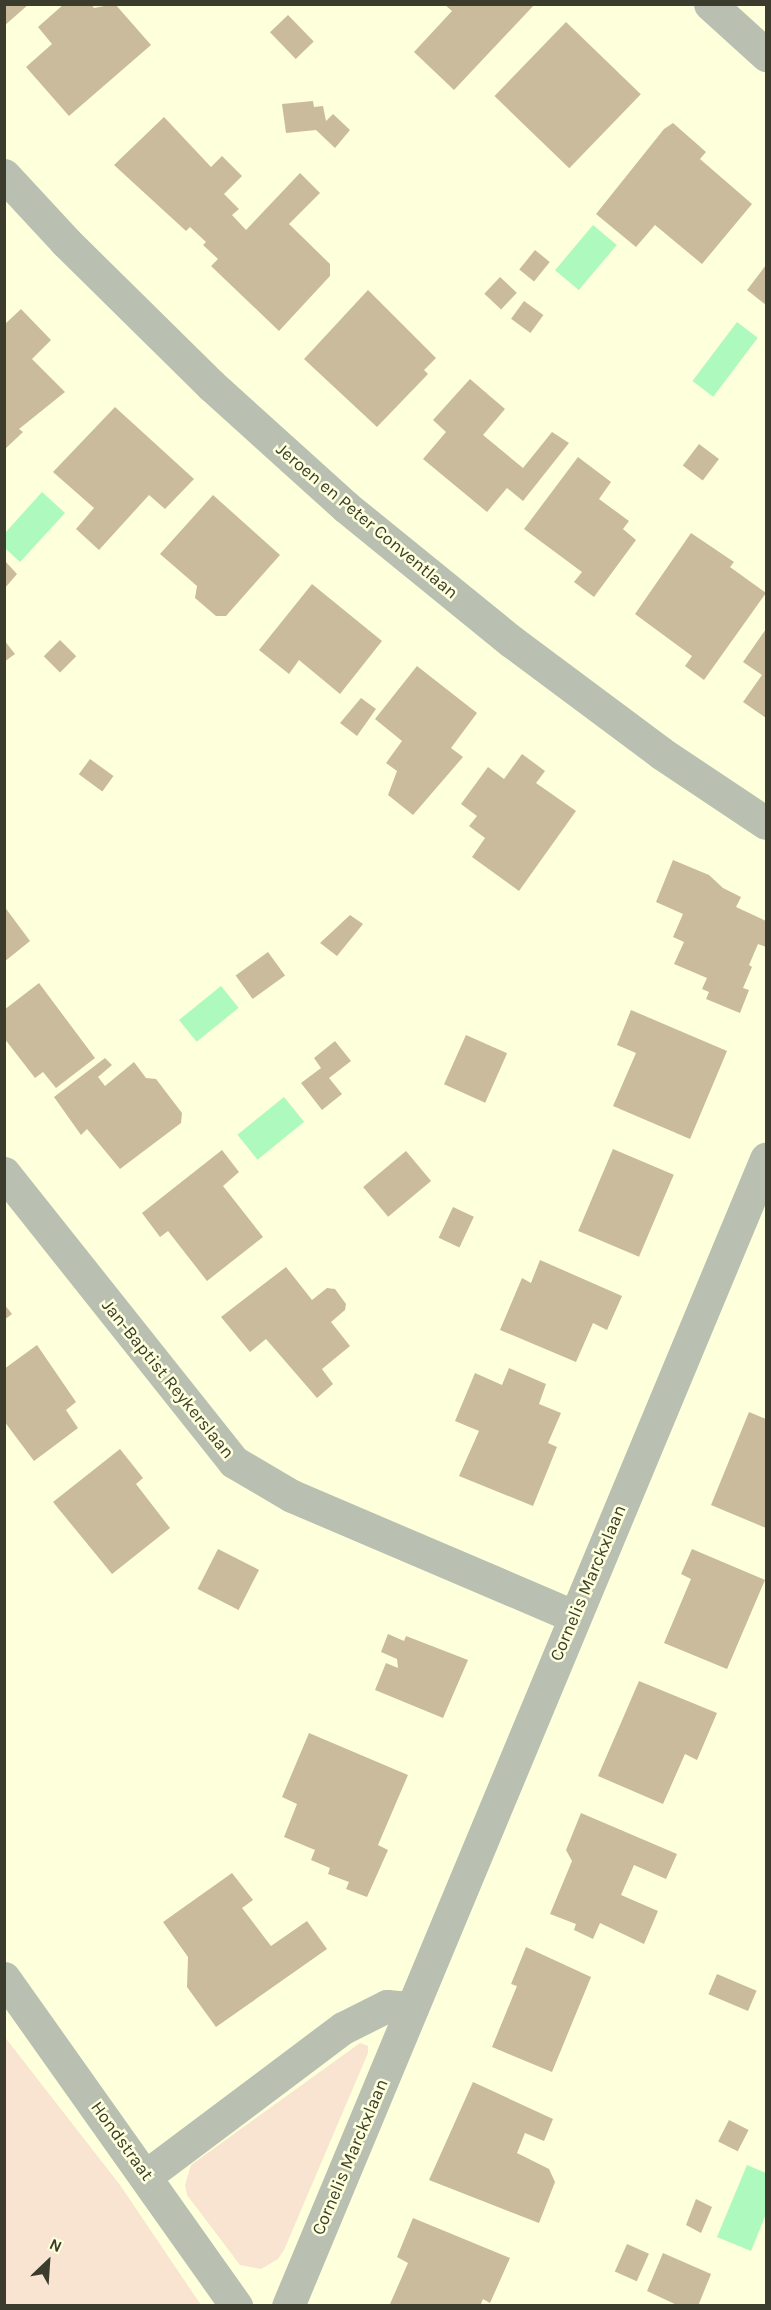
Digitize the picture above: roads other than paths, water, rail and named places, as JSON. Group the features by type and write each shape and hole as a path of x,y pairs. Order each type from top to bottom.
{"street":[{"path":"710,4 766,55"},
{"name":"Jeroen en Peter Conventlaan","path":"4,175 66,242 211,386 346,507 511,641 661,753 766,823"},
{"name":"Cornelis Marckxlaan","path":"288,2306 573,1616 766,1159"},
{"name":"Jan-Baptist Reykerslaan","path":"4,1173 234,1462 292,1496 573,1616"},
{"name":"Hondstraat","path":"4,1978 147,2175 236,2306"},
{"path":"147,2175 343,2028 387,2006 412,2008"}]}
